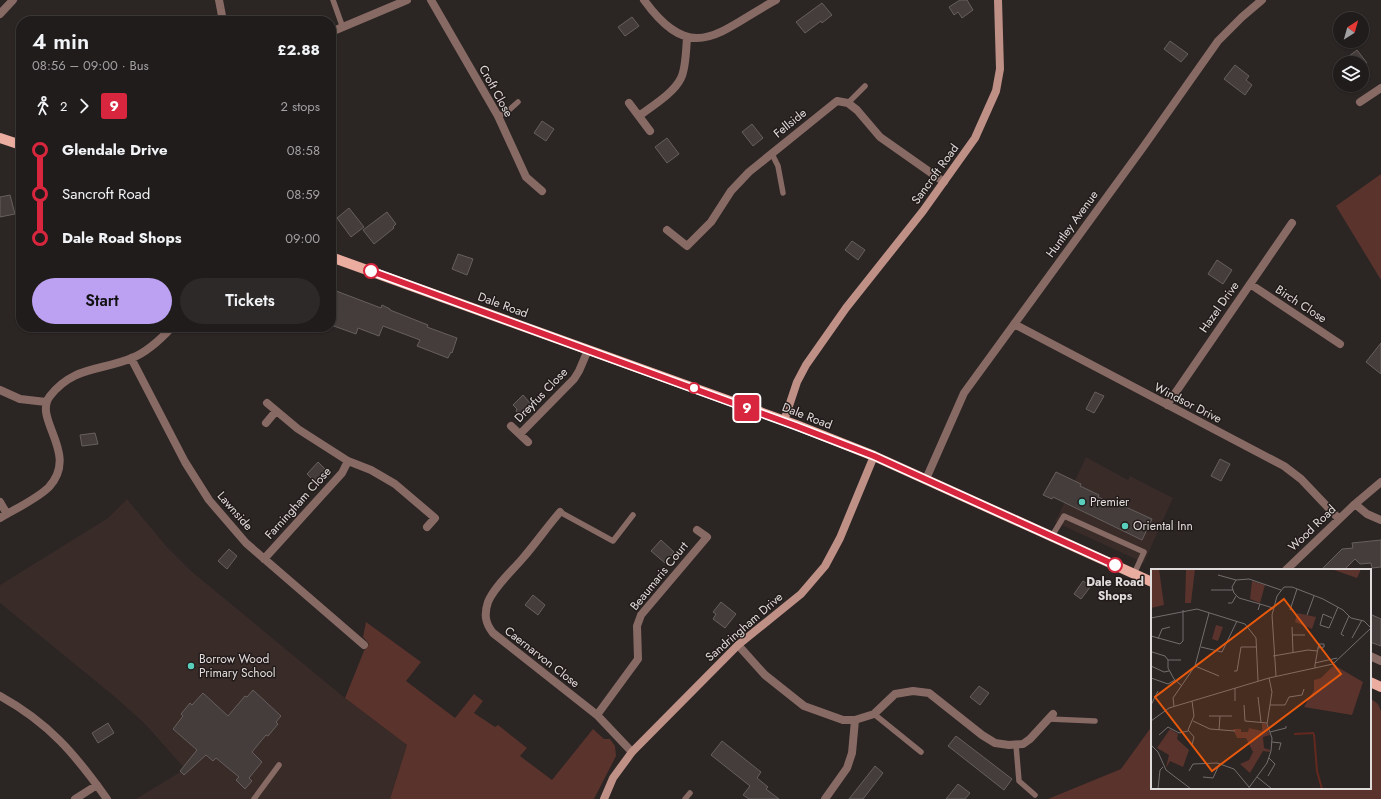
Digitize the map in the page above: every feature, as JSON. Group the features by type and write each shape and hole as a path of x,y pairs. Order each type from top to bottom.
{"main road":[{"path":"0,138 16,143"},
{"name":"Dale Road","path":"336,258 784,421 874,456 1151,582"},
{"path":"1371,682 1381,687"}],"street":[{"path":"0,14 12,0"},
{"path":"219,0 222,16"},
{"path":"336,30 407,0"},
{"name":"Croft Close","path":"430,0 498,116 526,177 542,191"},
{"path":"644,0 672,31 687,38 707,38 721,32 776,0"},
{"name":"Sancroft Road","path":"784,421 797,382 806,365 846,308 944,182 975,138 996,91 1000,69 999,0"},
{"name":"Huntley Avenue","path":"926,479 964,393 1144,146 1218,40 1261,0"},
{"path":"639,116 667,94 680,80 683,74 687,38"},
{"path":"1360,102 1381,88"},
{"name":"Fellside","path":"667,230 687,246 711,222 731,191 749,172 837,101 848,103"},
{"path":"629,103 650,131"},
{"path":"848,103 857,110 880,137 944,182"},
{"name":"Hazel Drive","path":"1167,405 1292,223"},
{"name":"Birch Close","path":"1250,284 1340,344"},
{"name":"Windsor Drive","path":"1014,324 1284,466 1301,478 1339,519"},
{"path":"0,502 4,516 48,488 54,480 59,468 59,454 46,411 46,402 53,393 78,373 132,358 149,348 168,332"},
{"name":"Dreyfus Close","path":"520,434 574,379 588,350"},
{"name":"Lawnside","path":"132,358 200,489 246,543 364,645"},
{"path":"0,390 20,399 46,402"},
{"name":"Farningham Close","path":"267,403 298,429 348,461 371,470 395,484 435,518 427,527"},
{"path":"266,423 276,411"},
{"name":"Dreyfus Close","path":"511,426 528,442"},
{"name":"Sandringham Drive","path":"604,799 613,778 632,752 738,645 801,594 824,566 840,538 874,456"},
{"name":"Farningham Close","path":"264,559 342,473 348,461"},
{"name":"Wood Road","path":"1287,569 1355,504 1381,482"},
{"name":"Wood Road","path":"1355,504 1367,514 1381,520"},
{"name":"Caernarvon Close","path":"560,512 524,557 491,594 487,603 485,618 487,626 493,633 597,715 632,752"},
{"name":"Beaumaris Court","path":"597,715 638,659 638,619 707,537 697,530"},
{"path":"738,645 765,675 804,706 843,720 855,720 874,714 896,694 913,690 929,693 982,735 995,743 1016,745 1023,744 1030,739 1051,716"},
{"path":"1371,656 1381,661"},
{"path":"0,696 23,709 58,737 82,764 107,799"},
{"path":"829,798 847,768 852,753 855,720"},
{"path":"75,799 97,785"}],"lane":[{"path":"333,0 343,28"},
{"path":"848,103 865,86"},
{"path":"498,116 508,111 518,102"},
{"path":"772,154 778,166 783,193"},
{"path":"560,512 613,541 633,514"},
{"path":"1052,536 1064,516 1138,549 1144,552 1134,574"},
{"path":"874,714 921,752"},
{"path":"1051,716 1095,722"},
{"path":"1016,745 1019,781 1035,795"},
{"path":"254,799 279,765"},
{"path":"685,799 690,793"}],"shaded area":[{"path":"1381,174 1381,280 1336,206"},
{"path":"1086,457 1128,480 1130,476 1173,498 1144,563 1055,522"},
{"name":"Borrow Wood Primary School","path":"127,499 167,547 191,571 345,698 407,745 390,799 136,799 185,769 145,724 115,697 0,603 0,585 108,518"},
{"path":"366,622 421,662 406,681 455,718 474,694 483,701 474,713 495,727 498,725 527,748 520,756 552,780 593,729 604,739 610,739 615,746 616,756 594,799 390,799 407,745 345,698 364,651 369,644 363,637"},
{"path":"1371,699 1378,704 1381,711 1381,799 1048,799 1121,769 1151,727 1151,789 1371,789"}],"building":[{"path":"960,0 967,0 973,10 962,18 958,12 954,15 949,7"},
{"path":"822,3 832,15 805,33 796,22"},
{"path":"632,17 639,26 625,36 618,27"},
{"path":"1170,41 1188,54 1181,62 1164,49"},
{"path":"1357,50 1362,56 1349,56"},
{"path":"1235,65 1249,76 1246,80 1252,85 1245,95 1224,79"},
{"path":"542,121 554,129 546,141 534,133"},
{"path":"752,124 763,138 753,146 742,132"},
{"path":"667,138 679,154 667,163 655,147"},
{"path":"10,195 15,214 0,217 0,197"},
{"path":"349,208 364,227 351,237 337,218"},
{"path":"387,212 396,224 393,227 394,228 374,244 363,230"},
{"path":"852,241 865,250 858,260 845,250"},
{"path":"458,254 473,259 467,275 452,269"},
{"path":"1217,260 1232,270 1223,284 1208,274"},
{"path":"336,291 381,308 382,305 390,310 428,325 427,327 457,338 452,353 451,352 448,358 417,346 420,340 383,326 379,336 358,328 356,334 336,327"},
{"path":"1381,343 1381,374 1366,362"},
{"path":"1095,392 1104,396 1094,413 1086,409"},
{"path":"523,395 530,403 528,405 531,409 522,418 513,405"},
{"path":"95,433 98,444 82,446 80,435"},
{"path":"1220,459 1230,464 1221,481 1211,476"},
{"path":"318,462 327,471 315,482 307,474"},
{"path":"1056,472 1081,484 1080,486 1099,495 1098,497 1116,505 1117,503 1152,519 1142,540 1053,497 1052,499 1043,495"},
{"path":"661,540 674,552 665,563 651,551"},
{"path":"1381,540 1381,567 1372,568 1371,563 1360,564 1355,559 1345,569 1322,569 1342,549 1353,548 1352,543"},
{"path":"229,549 237,556 227,569 218,561"},
{"path":"1083,581 1091,586 1081,599 1074,594"},
{"path":"533,595 545,605 538,615 525,605"},
{"path":"721,602 736,614 725,628 713,619 716,614 713,612"},
{"path":"1371,614 1381,619 1381,646 1371,642"},
{"path":"979,686 989,693 980,705 970,697"},
{"path":"253,690 281,716 276,722 278,724 268,736 266,735 252,752 262,762 249,778 252,781 245,789 236,780 239,777 216,758 213,761 206,755 184,775 180,771 197,750 173,729 183,716 181,714 190,703 192,705 203,693 228,716 245,696 247,697"},
{"path":"108,723 114,733 98,743 92,733"},
{"path":"956,736 1012,779 1004,790 948,746"},
{"path":"722,741 761,772 757,778 768,787 766,789 779,799 749,799 743,795 750,786 711,755"},
{"path":"875,766 883,773 863,799 849,799"},
{"path":"958,784 970,793 965,799 946,799"}],"bus line":[{"name":"9","path":"371,271 796,426 874,456 1115,565"}],"place":[{"name":"Premier","path":"1082,502"},
{"name":"Oriental Inn","path":"1125,526"},
{"name":"Dale Road Shops","path":"1115,565"},
{"name":"Borrow Wood Primary School","path":"191,666"}]}
